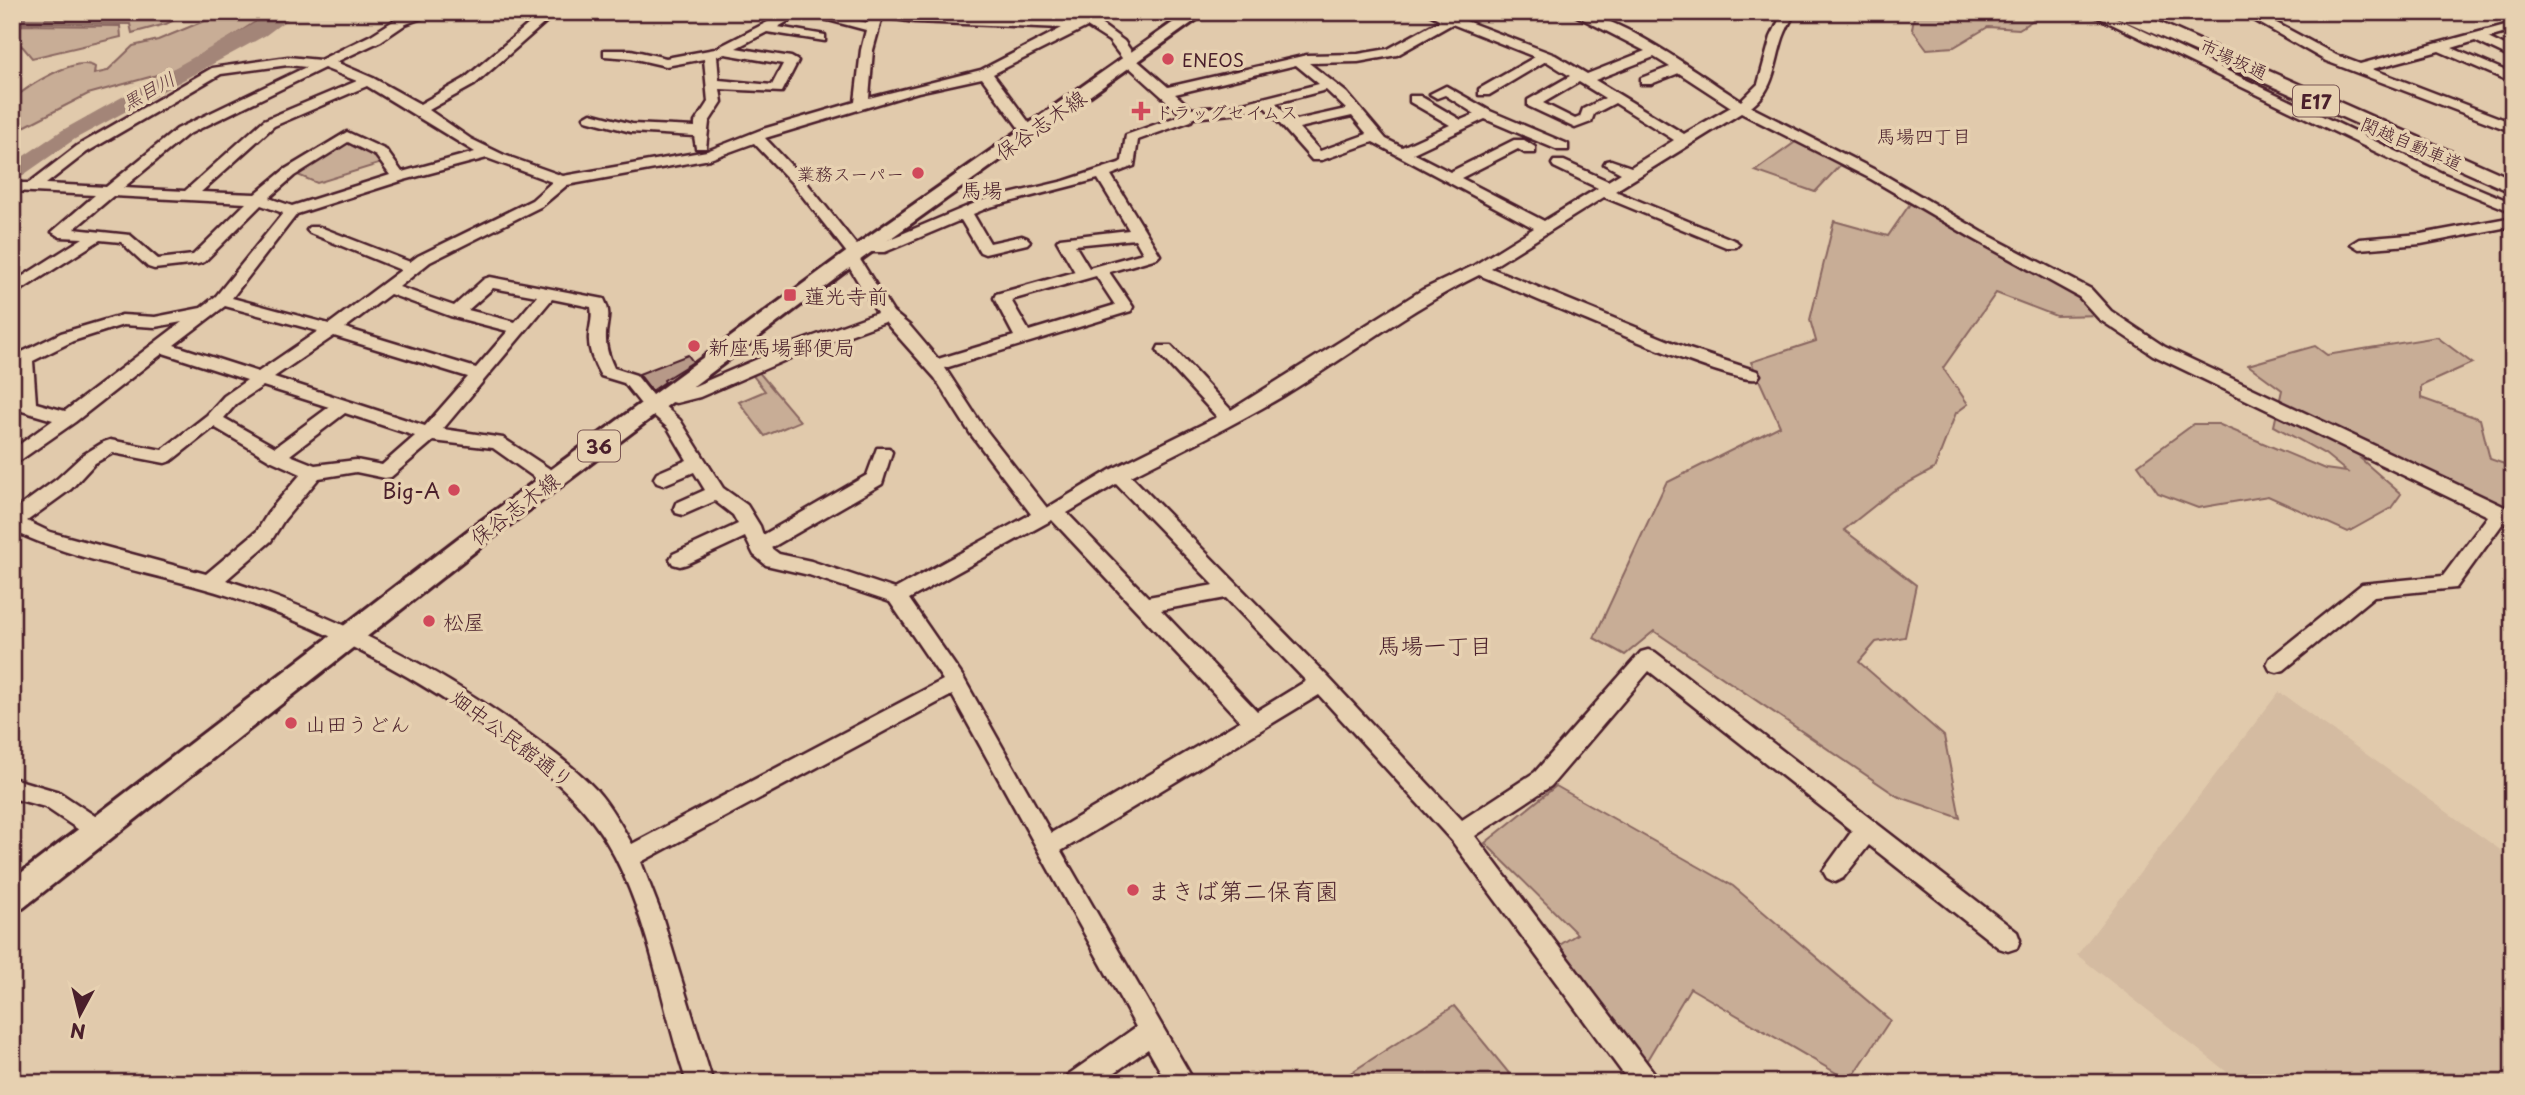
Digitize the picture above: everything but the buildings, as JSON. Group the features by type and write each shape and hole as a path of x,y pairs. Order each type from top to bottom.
{"highway":[{"name":"関越自動車道","path":"2120,12 2513,187"},
{"name":"関越自動車道","path":"2146,12 2513,174"}],"main road":[{"name":"保谷志木線","path":"12,898 348,636 659,400 857,253 1199,12"}],"street":[{"path":"399,177 381,153 347,136 289,173 258,199 198,259 154,264 125,238 60,232 182,132 376,38 402,21 432,12"},
{"path":"420,110 469,82 551,12"},
{"path":"609,53 631,54 666,62 716,52 797,12"},
{"path":"807,12 873,18 1052,18 1084,24 1110,35 1131,60 1186,114"},
{"path":"24,188 82,149 218,71 288,61 331,65 368,80 420,110 466,142 562,181 701,156 915,89 985,74 1111,12"},
{"path":"1431,12 1545,56 1584,77 1684,140"},
{"path":"1166,92 1299,61 1358,58 1392,52 1465,12"},
{"path":"1575,12 1654,52 1741,107 1876,176 1977,235 2085,293 2105,315 2159,351 2506,517 2449,583 2369,589 2277,664"},
{"path":"897,597 1118,474 1229,419 1428,294 1479,270 1741,107 1755,97 1765,84 1777,37 1789,12"},
{"name":"市場坂通","path":"2093,12 2437,176 2513,208"},
{"path":"2246,12 2331,58 2513,128"},
{"path":"861,106 873,18"},
{"path":"2358,69 2513,27"},
{"path":"764,28 820,38"},
{"path":"2477,37 2513,55"},
{"path":"2440,47 2513,79"},
{"path":"701,156 702,122 715,102 716,52"},
{"path":"714,84 776,89 791,61 716,52"},
{"path":"1617,97 1588,112 1586,119 1575,124 1532,103 1584,77 1654,52"},
{"path":"1483,92 1545,56"},
{"path":"1299,61 1342,96 1381,142 1546,228"},
{"path":"1646,81 1679,68"},
{"path":"985,74 1029,132"},
{"path":"190,195 270,123 368,80"},
{"path":"1186,114 1231,110 1329,85"},
{"path":"1437,94 1446,90 1485,114 1563,147"},
{"path":"1415,99 1460,125"},
{"path":"1267,101 1317,157 1376,136"},
{"path":"1290,126 1355,111"},
{"path":"857,253 880,249 985,204 1102,173 1129,163 1131,138 1186,118 1186,114"},
{"path":"1402,153 1485,114"},
{"path":"598,121 631,128 701,132"},
{"path":"756,137 798,181 857,253 887,315 904,330 934,366 976,429 1049,514 1144,606 1255,723"},
{"path":"1451,178 1519,143 1530,150"},
{"path":"12,460 222,300 292,211 399,177 488,153"},
{"path":"1559,164 1607,190 1731,244"},
{"path":"1611,164 1633,173"},
{"path":"1024,338 1002,298 1152,256 1102,173"},
{"path":"12,522 64,484 89,459 110,446 165,457 213,419 230,400 332,330 410,268 537,203 562,181"},
{"path":"24,188 258,199 292,211"},
{"path":"965,213 985,250 1022,241"},
{"path":"2359,244 2421,239 2513,221"},
{"path":"315,230 410,268"},
{"path":"934,366 1125,307 1065,241 1139,234"},
{"path":"12,291 37,273 74,253 97,235"},
{"path":"1479,270 1683,353 1751,375"},
{"path":"456,312 490,282 598,303 602,321 597,330 598,351 607,372 630,379 659,400 716,493 740,510 759,546 773,560 811,568 897,597 956,683 1046,848 1182,1083"},
{"path":"387,288 456,312 518,328"},
{"path":"213,419 276,456 313,472 356,466 385,472 429,434 547,295"},
{"path":"222,300 480,375"},
{"path":"69,418 28,407 24,358 66,337 122,320 155,322 205,313"},
{"path":"659,400 694,393 798,348 887,315"},
{"path":"163,347 429,434 498,442 552,480"},
{"path":"1165,349 1229,419"},
{"path":"276,456 342,406"},
{"path":"759,546 875,479 883,452"},
{"path":"663,478 698,463"},
{"path":"209,583 264,536 277,514 313,472"},
{"path":"1118,474 1321,683 1460,834 1646,1083"},
{"path":"683,508 716,493"},
{"name":"畑中公民館通り","path":"12,522 44,538 264,600 348,636 431,678 549,761 587,793 607,821 627,858 659,936 701,1083"},
{"path":"680,559 751,527"},
{"path":"1144,606 1231,589"},
{"path":"1460,834 1543,779 1648,658 2008,940"},
{"path":"627,858 956,683"},
{"path":"1046,848 1321,683"},
{"path":"12,788 51,799 99,831"},
{"path":"1835,871 1867,830"},
{"path":"1078,1083 1152,1031"}],"shaded area":[{"path":"173,12 190,12 166,24 132,33 130,24 12,23 12,19 164,20"},
{"path":"233,12 271,12 196,60 168,72 88,94 12,133 12,100 52,74 64,68 87,64 95,67 94,74 107,71 133,46 158,40"},
{"path":"1910,12 2030,12 2038,17 2019,29 1988,27 1954,47 1927,49 1912,29 1914,16"},
{"path":"12,25 120,26 121,37 32,58 23,47 12,41"},
{"path":"347,138 378,154 385,162 317,183 293,173"},
{"path":"1801,138 1845,160 1815,192 1755,171"},
{"path":"1912,201 1993,250 2085,293 2105,315 2056,316 1996,293 1943,368 1968,404 1956,413 1934,469 1893,491 1844,530 1916,585 1905,637 1876,642 1859,662 1944,736 1960,818 1897,796 1654,631 1625,655 1594,638 1666,483 1780,426 1751,362 1816,341 1810,320 1834,221 1888,236"},
{"path":"2437,337 2472,363 2421,386 2421,398 2480,419 2490,459 2513,467 2513,513 2418,466 2361,459 2401,494 2391,508 2348,532 2268,496 2198,508 2158,493 2138,465 2194,424 2218,424 2325,469 2347,472 2325,454 2274,426 2282,390 2248,365 2315,346 2327,355"},
{"path":"757,370 800,421 765,436 739,402 765,391 751,373"},
{"path":"2279,692 2513,859 2513,1083 2241,1083 2077,955"},
{"path":"1556,786 1733,886 1890,1020 1850,1081 1690,988 1644,1065 1555,948 1577,934 1485,843"},
{"path":"1454,1006 1517,1083 1335,1083"}],"waterway":[{"name":"黒目川","path":"12,174 68,135 259,31 288,12"}],"place":[{"name":"ENEOS","path":"1168,59"},
{"name":"ドラッグセイムス","path":"1141,111"},
{"name":"業務スーパー","path":"918,173"},
{"name":"蓮光寺前","path":"790,295"},
{"name":"新座馬場郵便局","path":"694,346"},
{"name":"Big-A","path":"454,490"},
{"name":"松屋","path":"429,621"},
{"name":"山田うどん","path":"291,723"},
{"name":"まきば第二保育園","path":"1133,890"}],"district":[{"name":"馬場四丁目","path":"1924,135"},
{"name":"馬場","path":"982,189"},
{"name":"馬場一丁目","path":"1435,644"}]}
